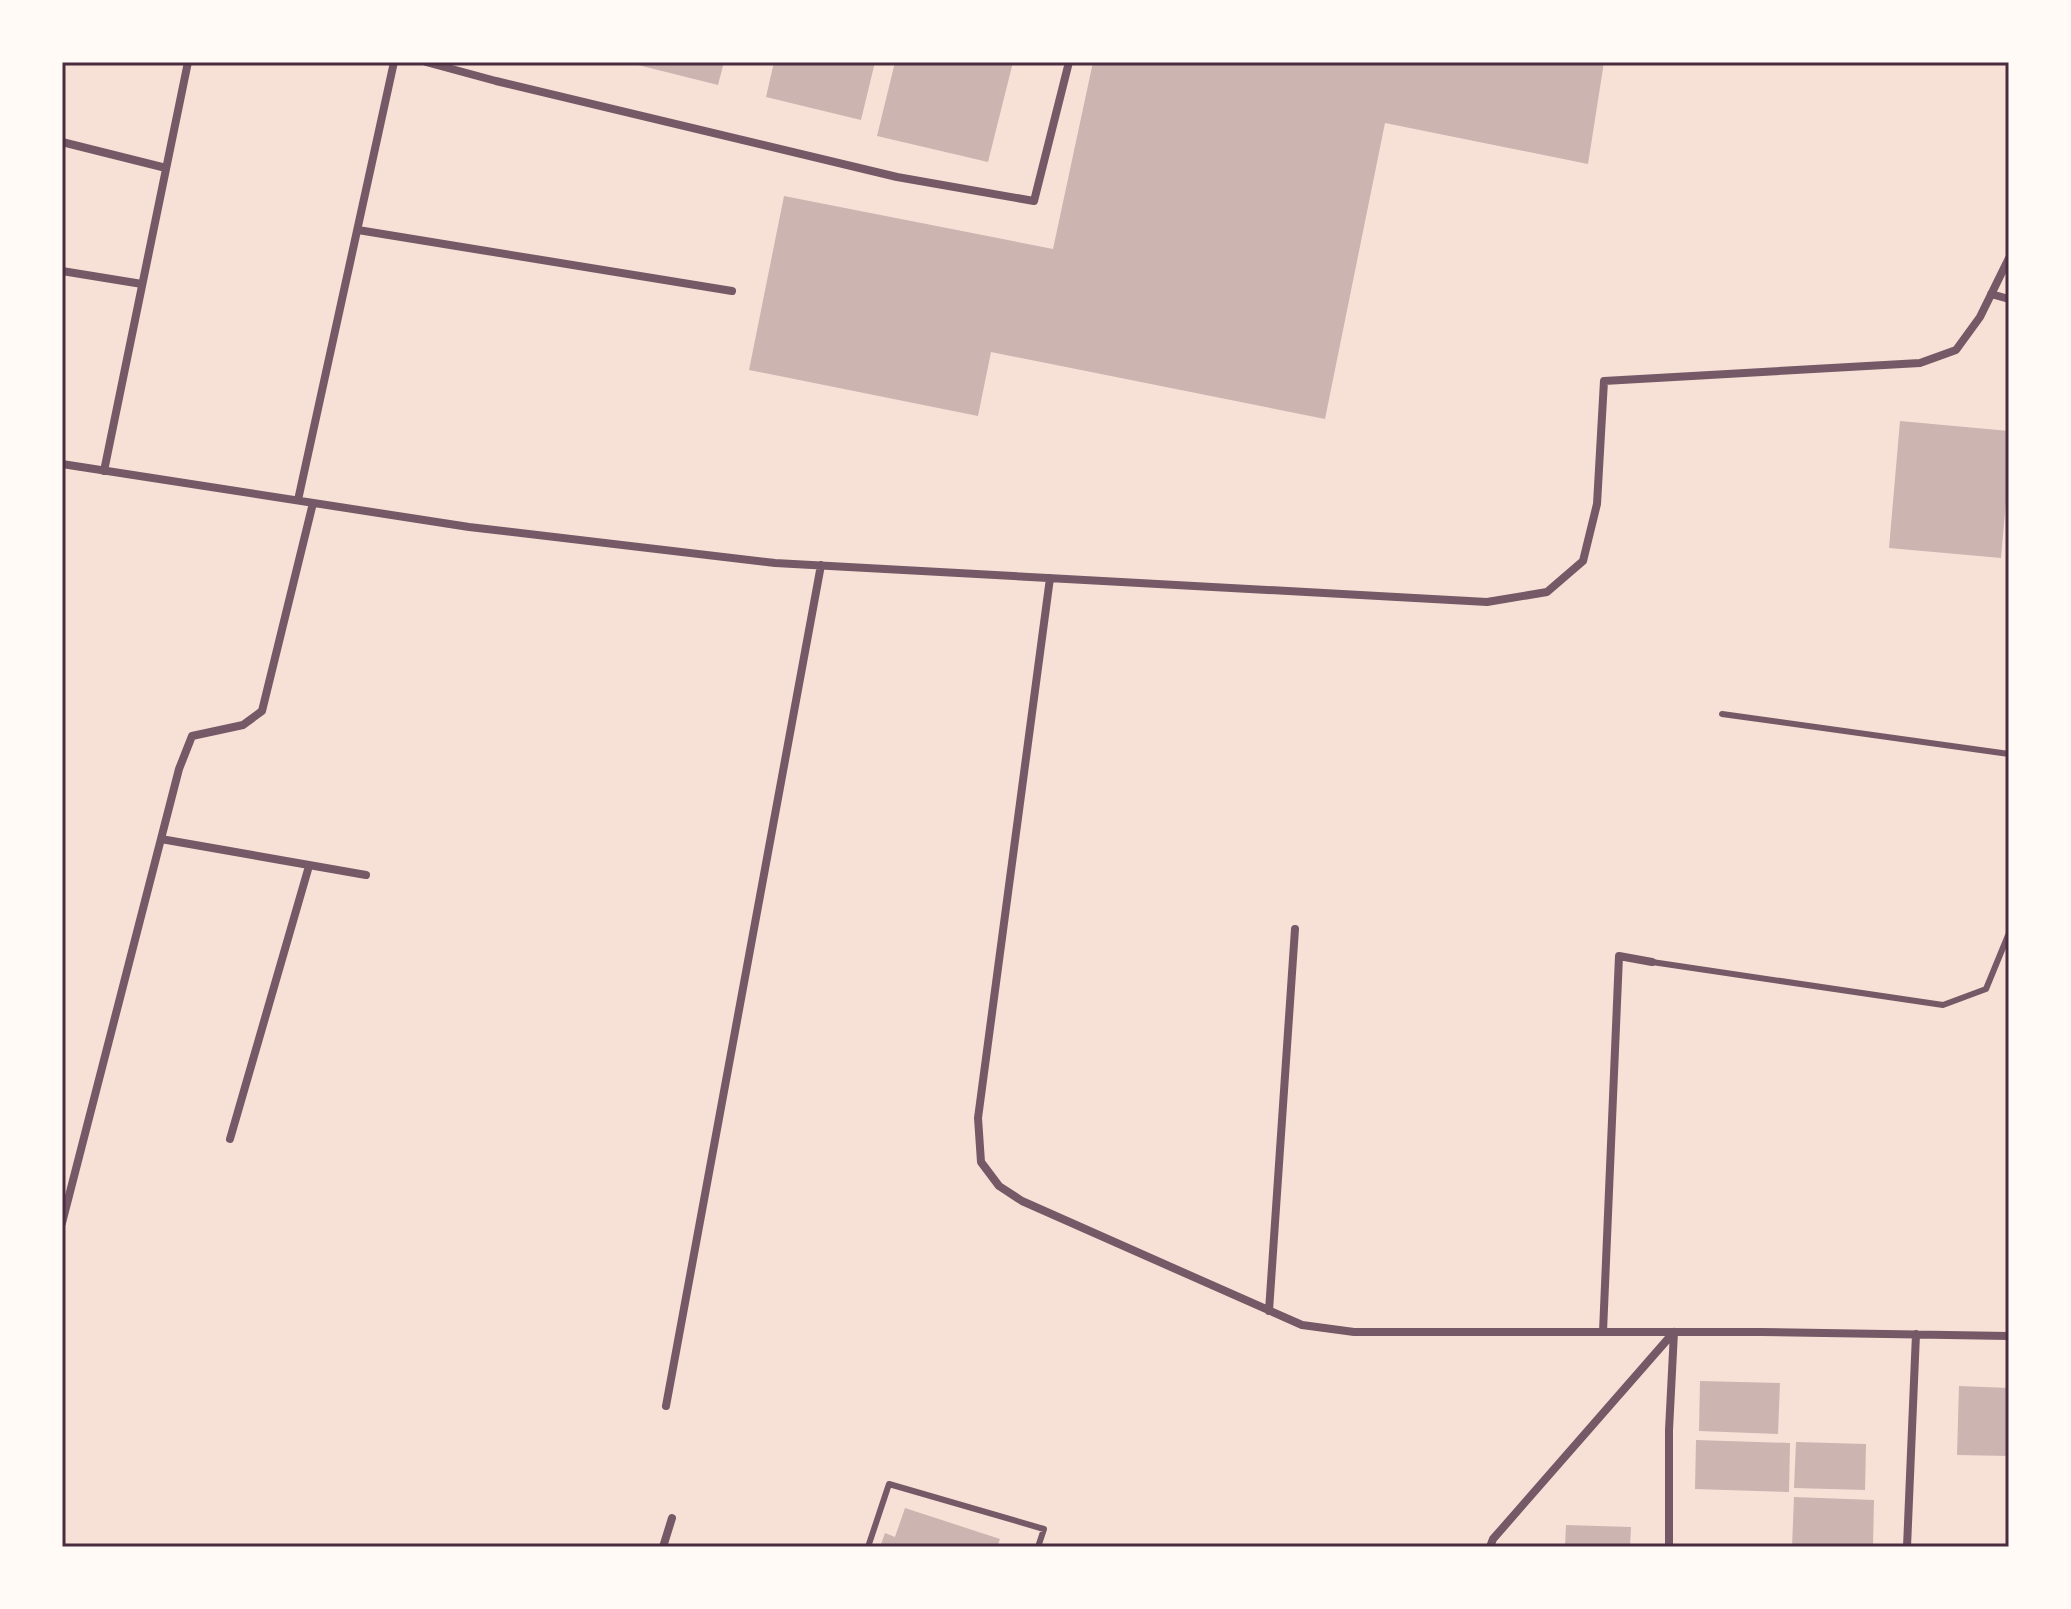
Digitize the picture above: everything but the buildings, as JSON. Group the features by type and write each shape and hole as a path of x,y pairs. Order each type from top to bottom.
{"street":[{"path":"104,471 188,62"},
{"path":"298,500 394,62"},
{"path":"426,62 897,177 1034,201 1069,62"},
{"path":"62,142 166,168"},
{"path":"358,230 732,291"},
{"path":"62,464 469,527 775,563 1487,602 1547,592 1583,561 1597,504 1604,381 1920,363 1956,350 1980,317 2009,258"},
{"path":"62,271 142,284"},
{"path":"1991,294 2009,299"},
{"path":"62,1223 179,769 192,736 243,725 262,711 313,503"},
{"path":"666,1406 821,565"},
{"path":"1050,578 978,1118 981,1162 999,1186 1022,1201 1302,1325 1354,1332 2009,1336"},
{"path":"161,839 366,875"},
{"path":"230,1139 309,866"},
{"path":"1269,1311 1295,929"},
{"path":"1603,1332 1619,956 1652,962"},
{"path":"1490,1547 1493,1539 1674,1332"},
{"path":"1669,1547 1669,1430 1674,1332"},
{"path":"1907,1547 1916,1334"},
{"path":"663,1547 672,1518"}],"lane":[{"path":"1722,714 2009,754"},
{"path":"1652,962 1943,1005 1986,989 2009,933"},
{"path":"868,1547 889,1484 1044,1529 1038,1547"}]}
